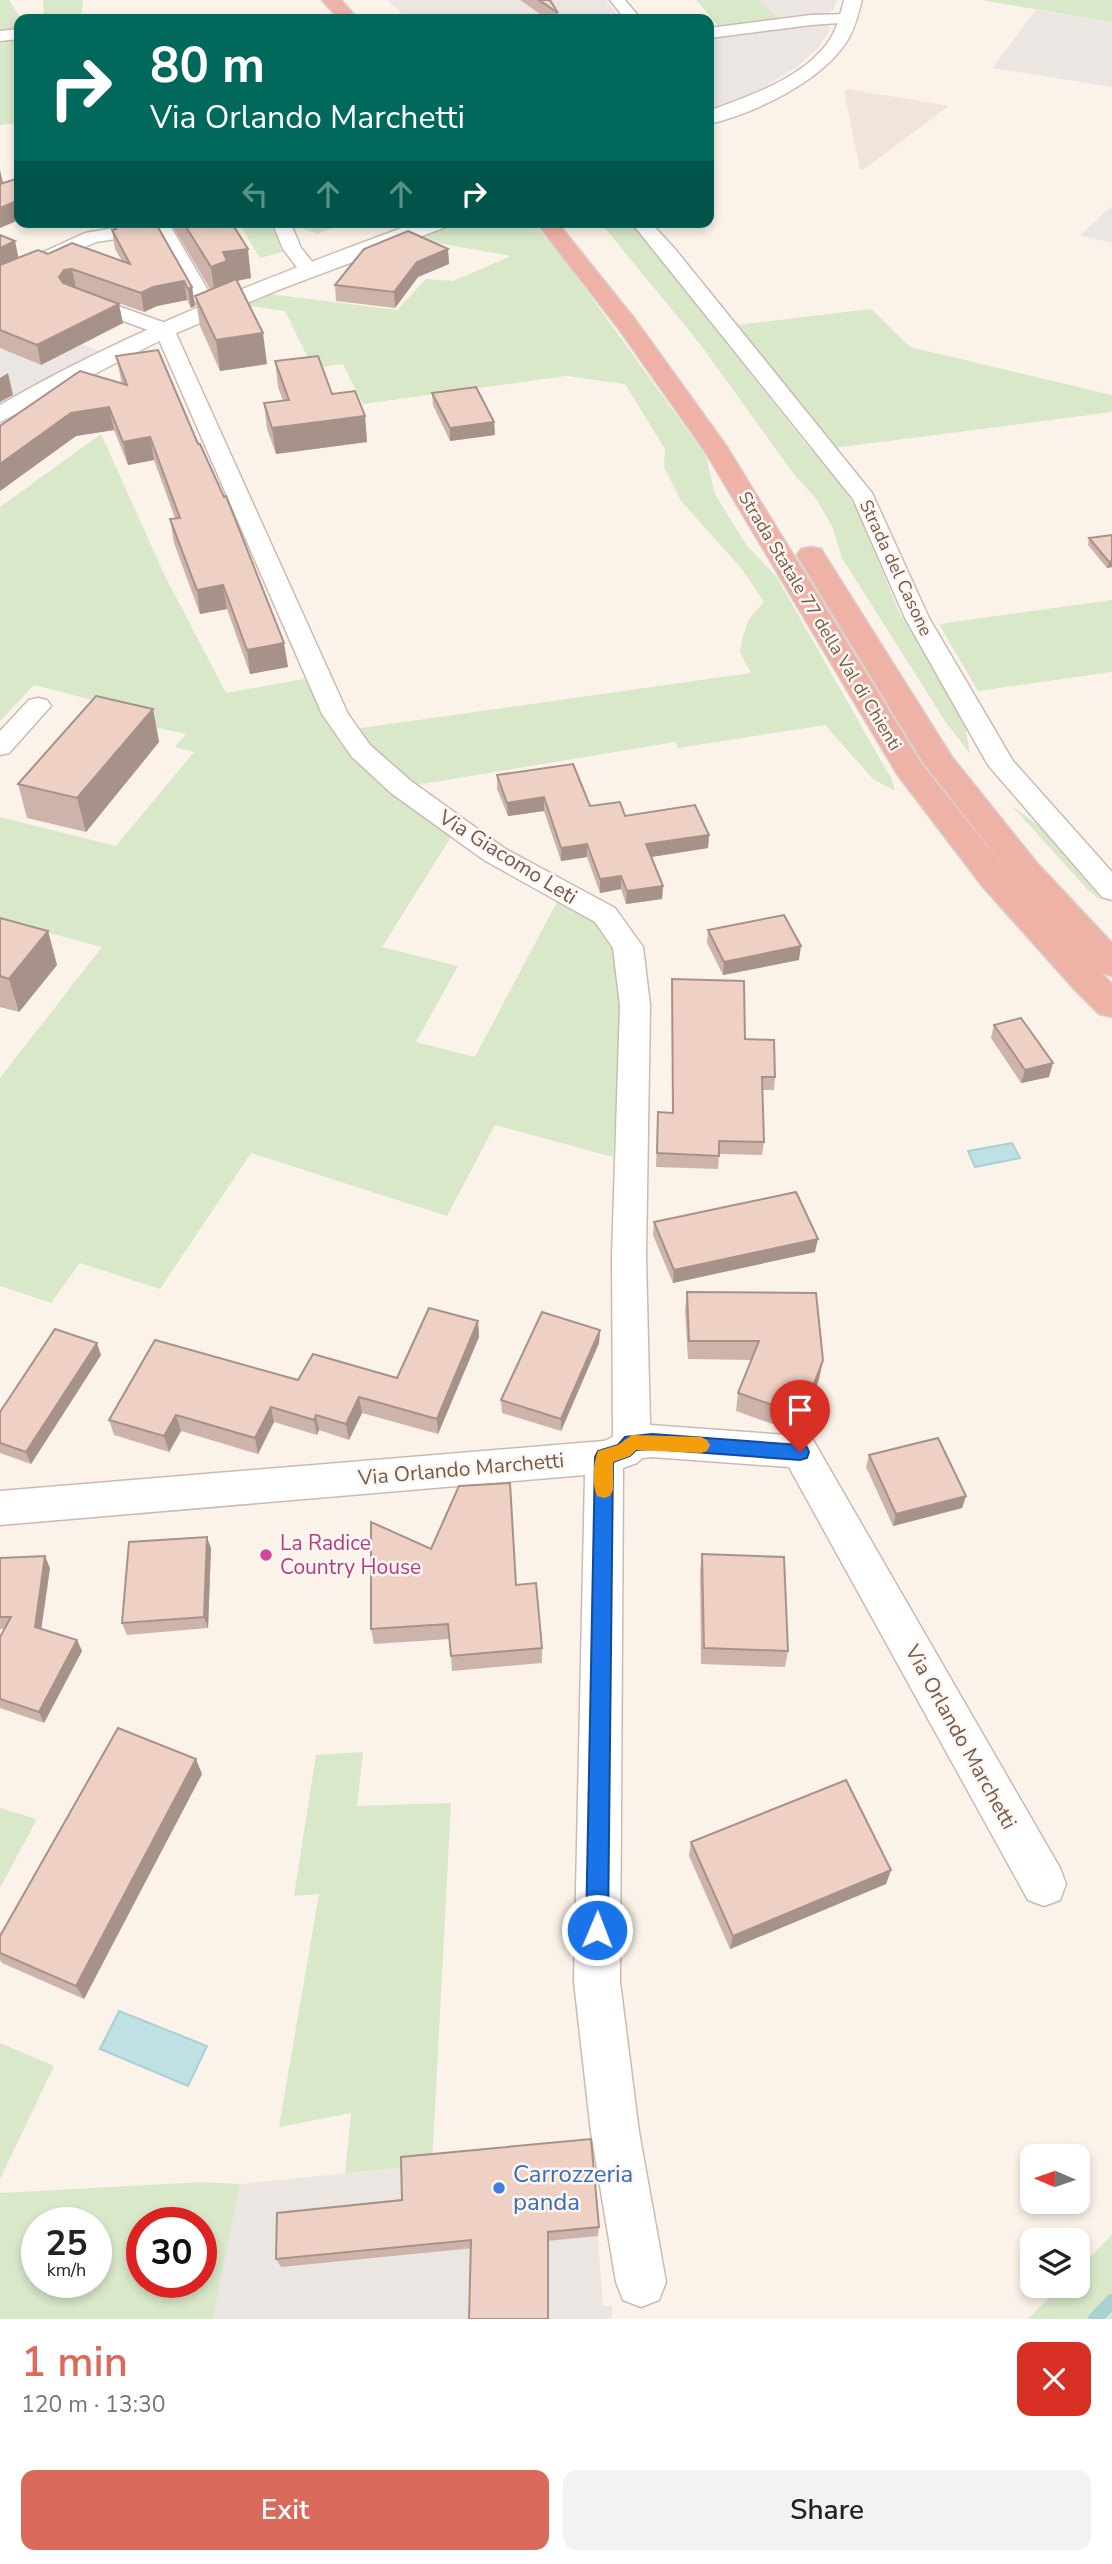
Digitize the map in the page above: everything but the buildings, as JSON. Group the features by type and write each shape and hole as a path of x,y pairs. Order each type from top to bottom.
{"highway":[{"path":"331,0 354,13"},
{"name":"Strada Statale 77 della Val di Chienti","path":"551,228 626,323 712,442 908,767 995,879 1112,1005"},
{"name":"Strada Statale 77 della Val di Chienti","path":"575,228 652,322 772,493"},
{"name":"Strada Statale 77 della Val di Chienti","path":"801,539 939,762 1026,871 1112,964"}],"street":[{"path":"617,0 629,14"},
{"path":"714,116 778,88 809,70 839,39 853,0"},
{"path":"714,32 811,20 848,19"},
{"path":"0,279 92,237 139,228"},
{"path":"162,228 209,309"},
{"path":"283,228 292,249 309,270"},
{"path":"0,415 77,370 209,309 422,228"},
{"name":"Strada del Casone","path":"645,228 864,498 918,618 1002,765 1112,890"},
{"path":"75,296 164,329"},
{"name":"Via Giacomo Leti","path":"164,329 316,672 347,734 379,769 465,834 605,915 628,947 635,1005 629,1256 618,1450 597,1982 615,2132 641,2282"},
{"path":"0,747 38,706"},
{"name":"Via Orlando Marchetti","path":"0,1508 618,1450 652,1441 800,1452 1044,1884"}],"shaded area":[{"path":"387,0 606,0 618,14 402,14"},
{"path":"759,0 837,0 834,9 828,14 781,21"},
{"path":"1036,10 1112,22 1112,87 992,68"},
{"path":"813,23 826,24 831,28 820,46 797,67 760,89 714,108 714,36"},
{"path":"846,89 949,106 860,170 844,91"},
{"path":"1112,206 1112,243 1080,235"},
{"path":"19,319 99,351 0,405 0,328"},
{"path":"591,2149 603,2306 612,2306 612,2319 213,2319 240,2184"}],"green space":[{"path":"0,0 9,0 18,14 14,14 14,30 0,31"},
{"path":"43,0 83,0 81,14 44,14"},
{"path":"696,0 759,0 781,21 720,28 714,21 714,14 708,14"},
{"path":"981,0 1112,0 1112,22"},
{"path":"14,38 14,124 0,125 0,39"},
{"path":"242,228 273,228 282,252 260,258"},
{"path":"302,228 332,228 317,234"},
{"path":"442,228 537,228 563,258 706,456 715,494 747,546 776,576 892,780 895,791 873,779 825,725 678,748 675,742 410,786 354,729 751,673 740,652 749,619 764,602 741,568 681,501 664,467 665,449 625,384 566,376 363,404 343,364 313,368 285,311 242,305 270,294 397,310 426,279 453,281 511,256 414,239"},
{"path":"605,228 635,228 639,232 834,476 857,509 899,612 964,720 970,754 945,721 842,558 832,526 815,497 796,477 700,344"},
{"path":"871,309 910,347 1112,395 1112,412 834,448 738,325"},
{"path":"101,434 164,574 226,693 309,678 396,794 451,837 382,947 458,966 416,1042 475,1057 558,900 592,919 615,951 622,1009 613,1157 495,1125 447,1216 251,1153 160,1289 80,1263 51,1303 0,1286 0,1078 102,947 0,920 0,817 116,846 194,752 175,747 186,734 89,713 100,702 34,685 0,721 0,507"},
{"path":"1112,600 1112,672 978,691 939,624"},
{"path":"1011,805 1043,829 1104,903 1087,889"},
{"path":"363,1752 357,1806 451,1803 432,2165 345,2173 351,2113 279,2127 319,1894 294,1896 316,1755"},
{"path":"0,1808 37,1819 0,1888"},
{"path":"0,2043 54,2066 0,2179"},
{"path":"203,2182 240,2184 213,2319 0,2319 0,2193"},
{"path":"1112,2235 1112,2319 1028,2319 1049,2298 1090,2298 1090,2257"}],"water":[{"path":"1012,1143 1020,1158 975,1167 968,1151"},
{"path":"119,2011 207,2046 188,2086 100,2049"}],"waterway":[{"path":"1095,2319 1112,2301"}],"slow traffic":[{"path":"604,1490 604,1457 624,1451 632,1443 652,1441 701,1445"}],"place":[{"name":"La Radice Country House","path":"266,1555"},
{"name":"Carrozzeria panda","path":"499,2188"}],"route":[{"path":"597,1930 604,1457 624,1451 632,1443 652,1441 800,1452"}]}
